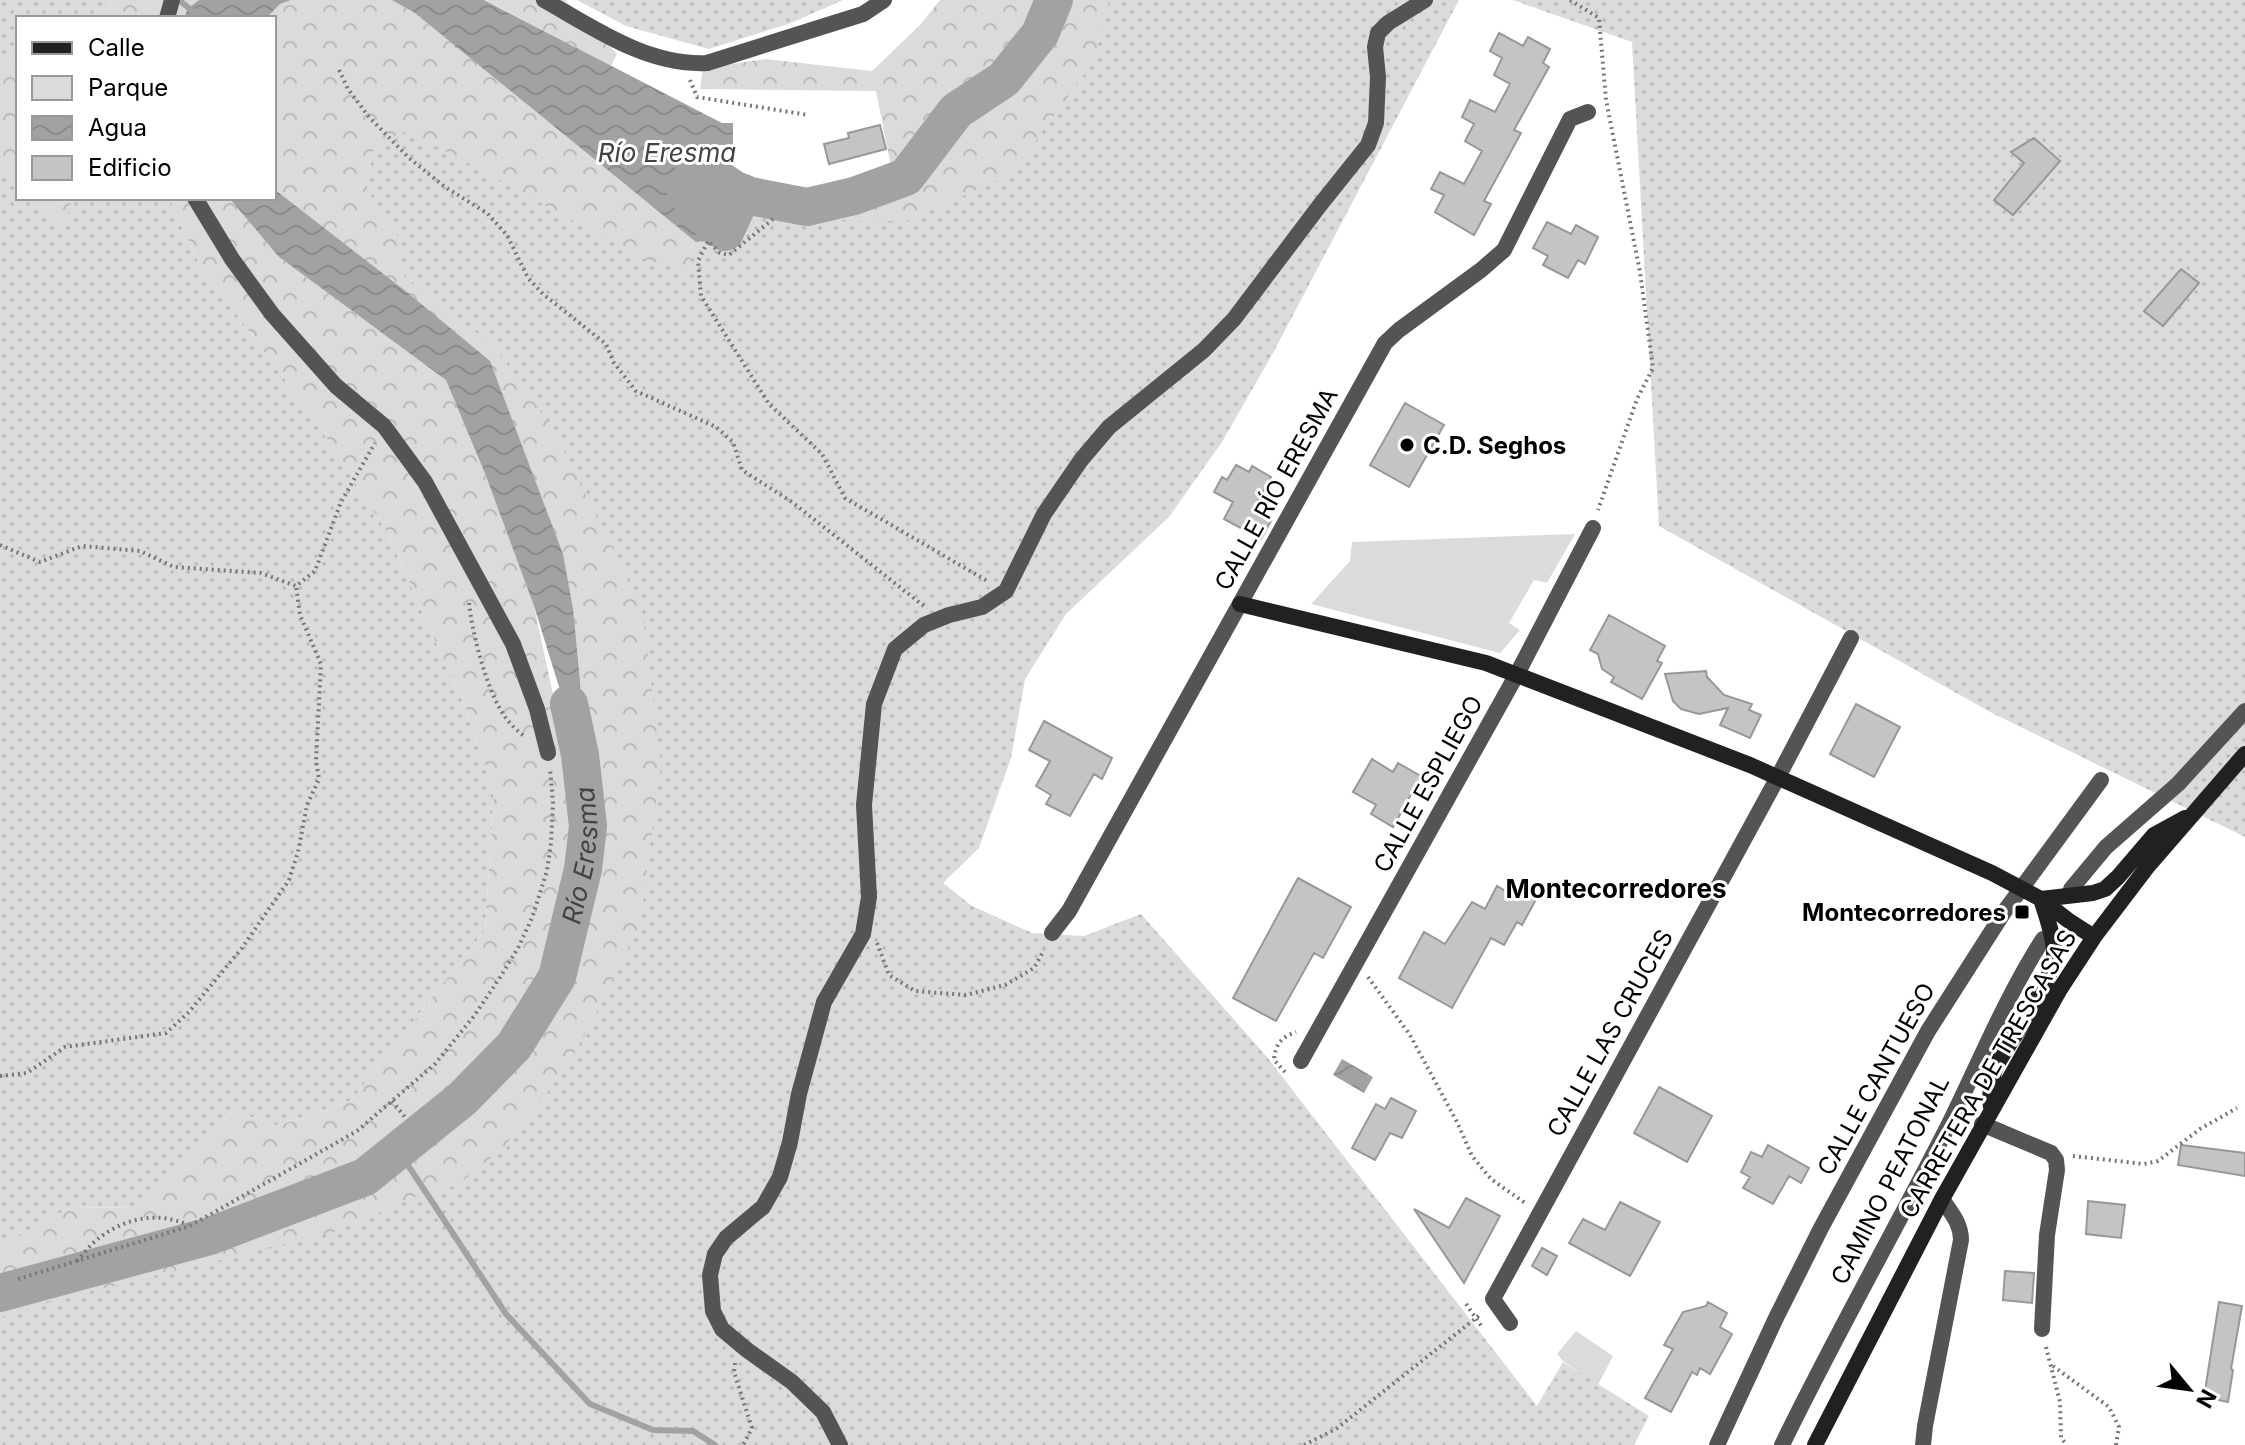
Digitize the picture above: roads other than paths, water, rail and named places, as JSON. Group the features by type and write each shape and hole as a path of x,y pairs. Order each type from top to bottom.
{"street":[{"path":"544,0 628,46 689,64 707,63 863,14 884,0"},
{"path":"840,1445 823,1412 792,1382 722,1329 713,1311 710,1275 715,1254 726,1238 763,1207 780,1177 824,1002 863,934 869,897 864,805 874,704 895,649 924,625 982,607 1006,591 1044,514 1081,460 1109,427 1204,350 1234,319 1368,145 1376,123 1378,77 1375,47 1378,33 1388,23 1425,0"},
{"name":"CALLE RÍO ERESMA","path":"1052,933 1069,911 1385,343 1504,250 1570,119 1588,112"},
{"path":"196,200 232,259 272,314 336,386 384,426 425,482 513,644 537,709 548,753"},
{"name":"CALLE ESPLIEGO","path":"1301,1061 1517,674 1593,528"},
{"path":"1240,604 1486,663 1517,674 1778,777 2021,888 2094,937"},
{"name":"CALLE LAS CRUCES","path":"1510,1323 1493,1299 1851,638"},
{"path":"2071,889 2106,847 2178,784 2245,711"},
{"name":"CARRETERA DE TRESCASAS","path":"1815,1445 1942,1199 2060,989 2094,937 2148,866 2245,754"},
{"name":"CALLE CANTUESO","path":"1717,1445 1821,1228 1920,1045 2021,888 2101,780"},
{"path":"2041,899 2105,889 2154,835 2194,813"},
{"path":"2041,899 2053,943 2054,960 2045,983 1992,1076 1987,1117 2051,1153 2056,1160 2047,1235 2042,1329"},
{"name":"CAMINO PEATONAL","path":"1782,1445 1819,1368 1947,1128 1993,1029 2043,939"},
{"path":"1923,1445 1961,1240 1956,1219 1942,1199"},
{"path":"1728,1423 1733,1445"}],"water":[{"path":"199,0 291,0 280,4 268,16 185,16 187,9"},
{"name":"Río Eresma","path":"392,0 484,0 722,123 733,123 733,145 719,145 723,172 739,178 708,241 696,242 415,13"},
{"name":"Río Eresma","path":"276,191 490,361 563,554 573,609 580,681 580,755 534,606 446,380 279,257 231,200 276,200"},
{"path":"1342,1059 1373,1077 1364,1093 1333,1075"}],"waterway":[{"path":"179,0 199,16"},
{"name":"Río Eresma","path":"693,162 735,190 750,196 807,207 854,196 906,177 956,111 1004,79 1040,34 1054,0"},
{"path":"685,187 697,211 725,232 743,193"},
{"name":"Río Eresma","path":"0,1293 210,1236 365,1177 462,1099 514,1046 557,977 583,869 588,826 580,755 569,704"},
{"path":"398,1150 506,1314 590,1404 653,1430 693,1431 715,1445"}],"place":[{"name":"C.D. Seghos","path":"1407,445"},
{"name":"Montecorredores","path":"2022,912"}],"district":[{"name":"Montecorredores","path":"1616,888"}]}
